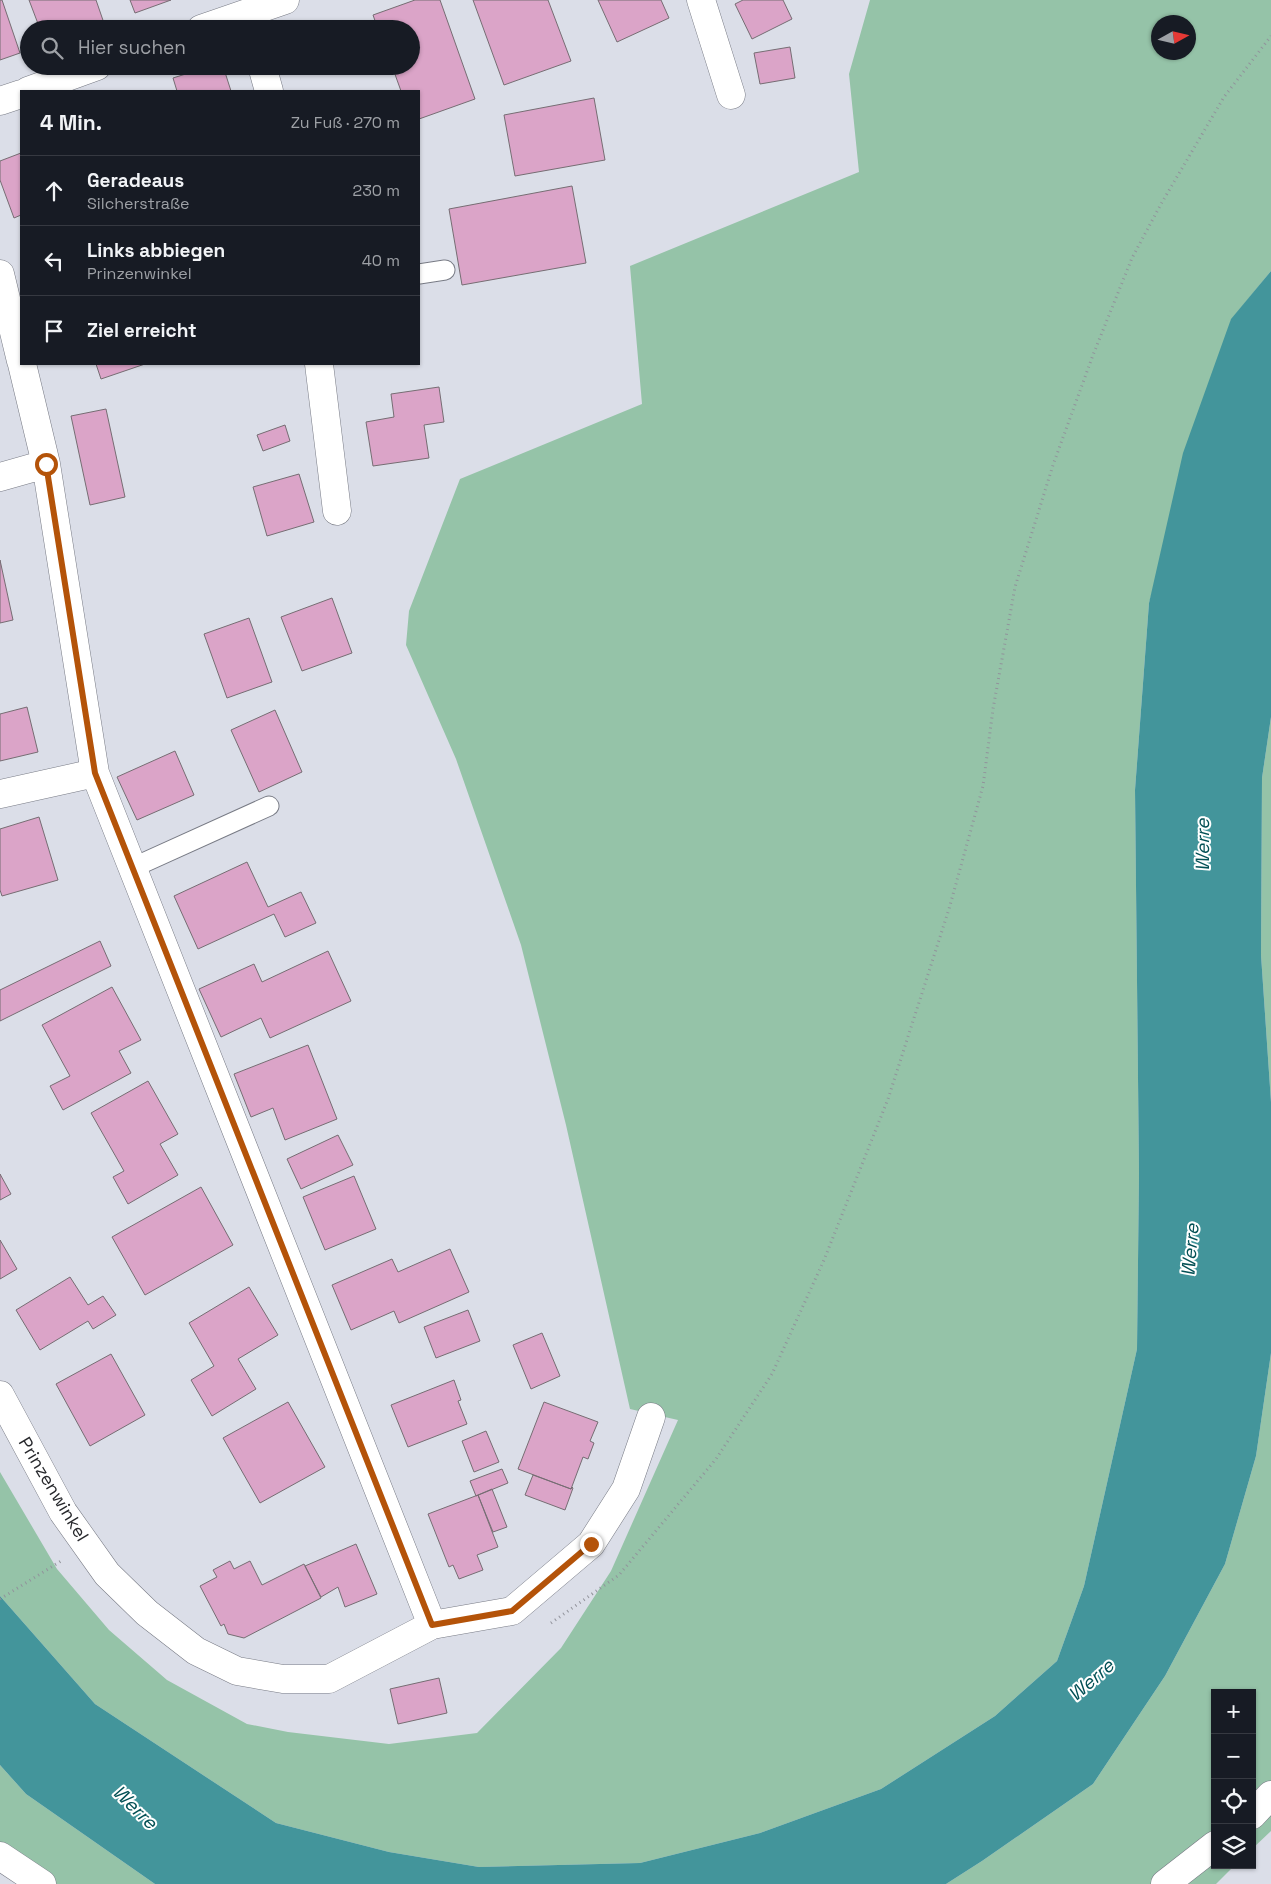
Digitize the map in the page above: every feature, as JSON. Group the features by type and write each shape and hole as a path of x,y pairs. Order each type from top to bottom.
{"street":[{"path":"228,20 285,0"},
{"path":"701,0 731,95"},
{"path":"31,90 72,75"},
{"path":"264,75 268,90"},
{"path":"0,101 20,94"},
{"path":"0,274 20,355"},
{"path":"22,365 46,464 95,773 432,1625"},
{"path":"319,365 337,511"},
{"path":"0,477 46,464"},
{"path":"0,794 95,773"},
{"name":"Prinzenwinkel","path":"0,1395 63,1512 107,1574 147,1613 196,1652 237,1671 283,1679 329,1679 432,1625 512,1611 591,1544 626,1489 651,1417"},
{"path":"1256,1811 1271,1794"},
{"path":"1166,1884 1211,1848"},
{"path":"0,1856 42,1884"}],"lane":[{"path":"420,274 445,270"},
{"path":"132,868 269,806"}],"path":[{"path":"547,1626 619,1574 716,1459 772,1374 824,1260 888,1099 949,909 983,786 993,709 1015,587 1053,465 1093,355 1132,258 1161,204 1224,98 1271,36"},
{"path":"0,1599 37,1577"}],"green space":[{"path":"870,0 1271,0 1271,271 1231,320 1149,603 1135,790 1139,1174 1137,1349 1084,1586 1057,1661 995,1716 881,1789 760,1833 640,1863 479,1867 389,1852 276,1823 95,1704 0,1596 0,1472 57,1569 109,1630 167,1680 247,1724 288,1732 389,1744 477,1733 561,1648 611,1571 678,1420 630,1409 566,1125 521,945 456,759 406,645 409,611 460,479 642,404 630,266 859,172 849,74"},
{"path":"1271,717 1271,1102 1261,955 1262,778"},
{"path":"1271,1353 1271,1831 1256,1845 1256,1689 1211,1689 1211,1869 1231,1869 1216,1884 946,1884 1093,1784 1165,1676 1225,1564 1256,1456"},
{"path":"0,1765 26,1794 155,1884 57,1884 0,1849"}],"water":[{"name":"Werre","path":"1271,271 1271,717 1262,778 1261,955 1271,1102 1271,1353 1256,1456 1225,1564 1165,1676 1093,1784 946,1884 155,1884 26,1794 0,1765 0,1596 95,1704 276,1823 389,1852 479,1867 640,1863 760,1833 881,1789 995,1716 1057,1661 1084,1586 1137,1349 1139,1174 1135,790 1149,603 1183,453 1231,319"}],"building":[{"path":"0,0 2,0 20,53 0,60"},
{"path":"29,0 96,0 103,20 37,20"},
{"path":"130,0 171,0 135,13"},
{"path":"415,0 440,0 475,99 420,119 420,90 401,90 395,75 420,75 420,20 375,20 373,15"},
{"path":"473,0 548,0 571,61 504,85"},
{"path":"598,0 661,0 669,18 617,42"},
{"path":"743,0 783,0 792,19 752,39 735,4"},
{"path":"790,47 795,78 760,84 754,53"},
{"path":"182,75 226,75 231,90 177,90 173,78"},
{"path":"594,98 605,160 515,176 504,115"},
{"path":"20,153 20,215 14,218 0,180 0,161"},
{"path":"572,186 586,263 462,285 449,209"},
{"path":"96,365 142,365 101,379"},
{"path":"439,387 444,422 424,425 429,458 373,466 366,422 394,417 391,394"},
{"path":"106,409 125,497 90,505 71,416"},
{"path":"285,425 290,441 263,451 257,435"},
{"path":"299,474 314,522 267,536 253,487"},
{"path":"0,560 13,620 0,623"},
{"path":"332,598 352,653 302,671 281,617"},
{"path":"249,618 272,682 227,698 204,634"},
{"path":"27,707 38,752 0,761 0,714"},
{"path":"275,710 302,772 259,792 231,730"},
{"path":"175,751 194,795 137,820 117,777"},
{"path":"39,817 58,880 2,896 0,890 0,829"},
{"path":"247,862 268,907 301,892 316,923 285,937 274,914 198,949 174,896"},
{"path":"100,941 111,966 0,1021 0,990"},
{"path":"328,951 351,1001 270,1038 261,1018 221,1037 199,989 254,964 262,982"},
{"path":"112,987 141,1040 119,1051 131,1073 63,1110 50,1086 70,1076 42,1025"},
{"path":"308,1045 337,1119 285,1140 273,1108 251,1117 234,1074"},
{"path":"148,1081 178,1134 160,1144 178,1175 128,1204 113,1177 124,1171 91,1113"},
{"path":"338,1135 353,1165 301,1189 287,1159"},
{"path":"0,1174 11,1194 0,1200"},
{"path":"354,1176 376,1229 325,1250 303,1197"},
{"path":"201,1187 233,1245 145,1295 112,1237"},
{"path":"0,1240 17,1269 0,1279"},
{"path":"450,1249 469,1292 399,1323 394,1311 351,1330 332,1285 392,1259 398,1272"},
{"path":"70,1277 88,1305 103,1296 116,1315 93,1329 88,1321 40,1350 16,1310"},
{"path":"249,1287 278,1335 238,1359 256,1389 212,1416 191,1380 214,1366 189,1323"},
{"path":"468,1310 480,1341 436,1358 424,1327"},
{"path":"542,1333 560,1376 531,1389 513,1345"},
{"path":"111,1354 145,1415 90,1446 56,1384"},
{"path":"454,1380 461,1400 458,1401 467,1424 408,1447 391,1405"},
{"path":"288,1402 325,1467 260,1503 223,1438"},
{"path":"544,1402 598,1422 590,1441 594,1443 588,1459 583,1457 571,1489 518,1469"},
{"path":"486,1431 499,1462 474,1472 462,1441"},
{"path":"502,1469 508,1483 476,1496 470,1481"},
{"path":"533,1475 571,1489 573,1488 565,1510 525,1495"},
{"path":"492,1489 507,1527 493,1532 478,1495"},
{"path":"478,1495 498,1547 477,1555 483,1570 459,1579 453,1565 449,1567 428,1514"},
{"path":"356,1544 377,1594 345,1607 338,1587 321,1597 305,1566"},
{"path":"230,1561 234,1569 250,1561 262,1585 304,1564 321,1598 244,1638 228,1634 224,1624 221,1626 200,1586 217,1577 213,1570"},
{"path":"439,1678 447,1713 398,1724 390,1689"}],"route":[{"path":"46,464 95,773 432,1625 512,1611 591,1544"}]}
